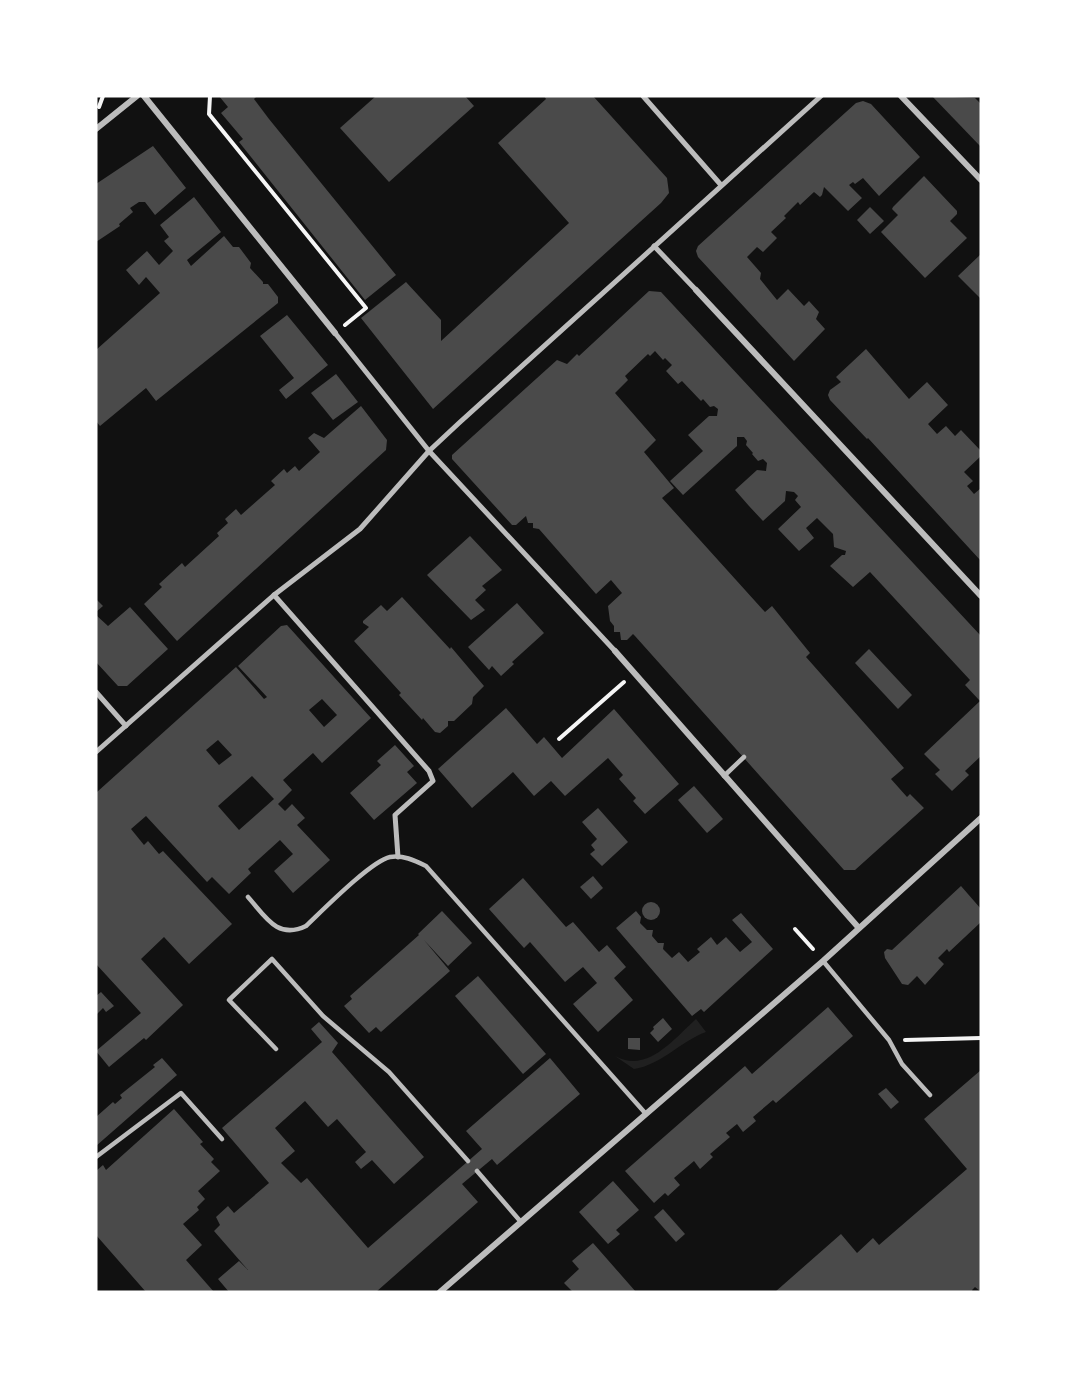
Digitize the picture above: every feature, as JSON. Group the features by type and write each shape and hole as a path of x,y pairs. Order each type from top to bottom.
{"street":[{"path":"96,129 137,96"},
{"path":"144,96 429,451 615,651 858,927"},
{"path":"643,96 721,185"},
{"path":"809,106 815,96"},
{"path":"96,752 274,595 360,529 429,451 821,96"},
{"path":"901,96 981,180"},
{"path":"654,246 981,596"},
{"path":"274,595 429,771 433,782 395,815 398,857"},
{"path":"96,692 126,726"},
{"path":"440,1292 823,961 981,818"}],"lane":[{"path":"724,776 744,758"},
{"path":"248,897 274,926 284,931 296,931 306,926 371,868 387,858 412,858 426,866 646,1114"},
{"path":"276,1049 229,1000 272,960 323,1016 390,1072 468,1161"},
{"path":"823,961 889,1040 903,1064 930,1095"},
{"path":"96,1156 181,1093 222,1139"},
{"path":"477,1171 521,1221"}],"path":[{"path":"210,96 209,114 366,308 335,333"},
{"path":"560,739 634,673"},
{"path":"795,928 813,949"},
{"path":"889,1040 981,1038"}],"shaded area":[{"path":"696,1019 706,1032 653,1063 634,1069 615,1056 638,1061 649,1057 669,1044"}],"building":[{"path":"219,96 257,96 254,99 269,119 396,275 365,300 239,142 243,139 221,113 228,107"},
{"path":"376,96 465,96 474,106 389,182 340,128"},
{"path":"544,96 593,96 667,178 669,193 661,203 433,409 361,318 406,282 441,320 441,341 569,223 498,143 546,99"},
{"path":"932,96 975,98 981,104 981,147"},
{"path":"863,101 871,104 920,157 879,196 863,178 849,185 862,198 848,211 824,187 820,197 814,192 800,205 798,202 784,216 786,218 771,232 777,238 763,252 757,247 747,257 761,273 760,279 777,300 788,289 804,306 809,301 819,312 816,319 825,329 794,361 698,257 696,251 698,246 856,103"},
{"path":"153,146 186,188 155,215 145,202 139,202 130,208 133,212 119,224 120,226 96,242 96,184"},
{"path":"924,176 957,211 950,221 967,238 925,278 881,232 898,215 892,209 893,207"},
{"path":"194,197 221,232 187,260 191,266 224,236 233,247 239,247 251,263 250,268 263,284 268,284 278,297 278,303 156,401 146,388 100,426 96,421 96,350 160,293 146,277 139,285 126,270 147,251 159,265 173,251 164,241 169,237 160,225"},
{"path":"870,207 884,221 870,234 857,220"},
{"path":"981,254 981,299 958,276"},
{"path":"649,291 661,292 981,636 981,756 965,771 969,775 952,791 935,774 940,770 924,754 980,701 965,685 970,680 870,572 853,587 830,566 845,555 846,551 834,547 833,534 817,518 806,528 814,538 799,551 778,529 801,507 795,500 798,496 794,492 786,491 785,501 763,521 749,506 735,490 757,470 766,471 767,463 763,459 758,461 746,445 747,441 744,437 737,437 737,446 683,495 670,481 703,451 688,435 709,416 717,416 718,409 714,406 710,407 703,399 701,401 682,381 678,384 666,371 672,365 665,358 663,360 655,351 650,356 648,354 625,376 628,380 615,393 656,440 644,452 674,488 662,498 765,612 772,606 810,653 806,657 904,768 891,779 907,797 910,794 924,808 855,870 844,870 633,634 627,640 621,640 620,632 614,632 608,606 622,593 611,580 596,594 539,529 533,528 533,523 528,523 526,516 516,525 512,525 452,459 452,455 557,360 567,364 577,354 579,356"},
{"path":"287,315 328,365 286,399 279,390 294,378 260,336"},
{"path":"866,349 909,399 927,382 948,405 928,424 937,434 946,426 955,436 961,430 981,451 981,456 964,472 973,481 967,486 974,494 981,488 981,561 830,400 828,395 830,390 841,382 836,377"},
{"path":"336,374 358,402 333,420 311,393"},
{"path":"361,406 387,440 386,450 177,641 144,604 162,587 159,584 182,563 185,567 219,536 217,533 228,523 225,519 236,509 241,515 275,485 271,481 284,469 287,473 295,466 299,471 320,452 308,438 314,433 324,438"},
{"path":"470,536 502,570 482,586 486,590 475,600 485,610 471,620 427,575"},
{"path":"402,597 450,649 451,647 484,686 473,697 472,704 454,721 448,721 448,726 440,733 435,732 423,718 422,720 354,641 369,627 363,621 381,605 387,611"},
{"path":"96,599 103,606 96,612"},
{"path":"517,603 544,633 512,662 514,664 501,676 492,666 489,670 468,647"},
{"path":"130,607 168,649 127,686 118,686 96,662 96,615 108,626"},
{"path":"287,625 371,718 322,763 313,753 283,780 292,790 278,804 285,811 292,804 305,818 297,825 330,860 293,893 274,871 293,854 280,840 248,869 251,873 229,894 212,877 207,882 146,816 131,829 144,845 148,841 159,854 163,851 232,924 189,964 164,937 141,959 183,1005 146,1040 144,1038 109,1067 96,1051 141,1013 96,964 96,789 97,792 236,667 264,699 267,697 238,666 281,626","holes":["322,699 337,715 324,727 309,710","218,740 232,755 219,765 206,750","252,776 274,799 239,830 218,806"]},
{"path":"869,649 912,695 898,709 855,663"},
{"path":"506,708 537,744 544,737 562,758 614,709 679,784 645,814 633,801 636,798 619,779 623,775 608,758 565,796 551,781 534,796 513,772 472,808 438,769"},
{"path":"395,745 414,766 407,772 417,783 374,820 350,793 381,765 377,761"},
{"path":"694,786 723,819 707,833 678,800"},
{"path":"598,808 628,842 602,866 590,854 595,850 591,845 597,839 582,822"},
{"path":"593,876 603,888 591,899 580,887"},
{"path":"523,878 566,927 573,922 599,952 607,945 626,967 614,978 633,1000 598,1032 573,1004 597,983 583,967 565,982 530,942 524,948 489,909"},
{"path":"961,886 981,909 981,922 949,952 947,949 938,958 944,964 925,985 917,976 908,985 902,984 885,958 884,952 887,949 892,950"},
{"path":"651,902 657,905 660,911 657,917 651,920 645,917 642,911 645,905"},
{"path":"442,911 472,943 448,966 424,940 450,971 381,1032 376,1027 369,1033 344,1006 352,999 350,996 419,935"},
{"path":"636,911 641,917 640,923 647,930 653,930 652,936 658,943 664,943 663,949 672,958 679,952 688,962 700,952 697,949 711,937 717,945 726,937 740,952 752,942 732,920 741,913 773,949 704,1012 701,1009 692,1016 616,928"},
{"path":"478,976 546,1054 523,1074 455,996"},
{"path":"101,992 114,1006 106,1012 103,1008 96,1015 96,996"},
{"path":"828,1007 853,1036 776,1103 773,1100 753,1117 756,1121 743,1132 737,1124 726,1133 730,1137 710,1154 713,1157 700,1169 694,1161 674,1178 680,1185 668,1196 665,1193 654,1203 625,1171 745,1066 752,1074"},
{"path":"663,1018 672,1029 658,1042 650,1033"},
{"path":"319,1022 338,1043 332,1052 424,1157 394,1184 372,1160 361,1169 355,1162 366,1152 337,1119 328,1127 305,1101 275,1128 295,1151 281,1163 301,1183 307,1178 368,1248 482,1149 466,1131 550,1058 580,1094 497,1165 492,1159 462,1184 478,1202 376,1292 229,1292 218,1279 239,1261 248,1270 214,1231 220,1225 216,1217 228,1206 234,1213 269,1183 222,1128 322,1042 311,1029"},
{"path":"628,1038 640,1038 640,1050 628,1049"},
{"path":"162,1058 177,1075 96,1146 96,1117 113,1102 115,1104 122,1098 120,1095 155,1067 153,1065"},
{"path":"981,1070 981,1292 975,1287 973,1292 775,1292 841,1234 857,1253 873,1238 879,1245 967,1169 924,1119"},
{"path":"886,1088 899,1102 891,1109 878,1094"},
{"path":"174,1109 203,1142 200,1144 214,1159 211,1162 220,1171 198,1191 205,1199 197,1207 199,1210 183,1224 202,1245 186,1260 214,1292 146,1292 96,1235 96,1171 103,1165 106,1170"},
{"path":"613,1181 639,1210 616,1230 620,1234 608,1244 579,1212"},
{"path":"663,1209 685,1234 676,1242 654,1217"},
{"path":"593,1243 636,1292 573,1292 564,1283 579,1269 572,1261"}]}
